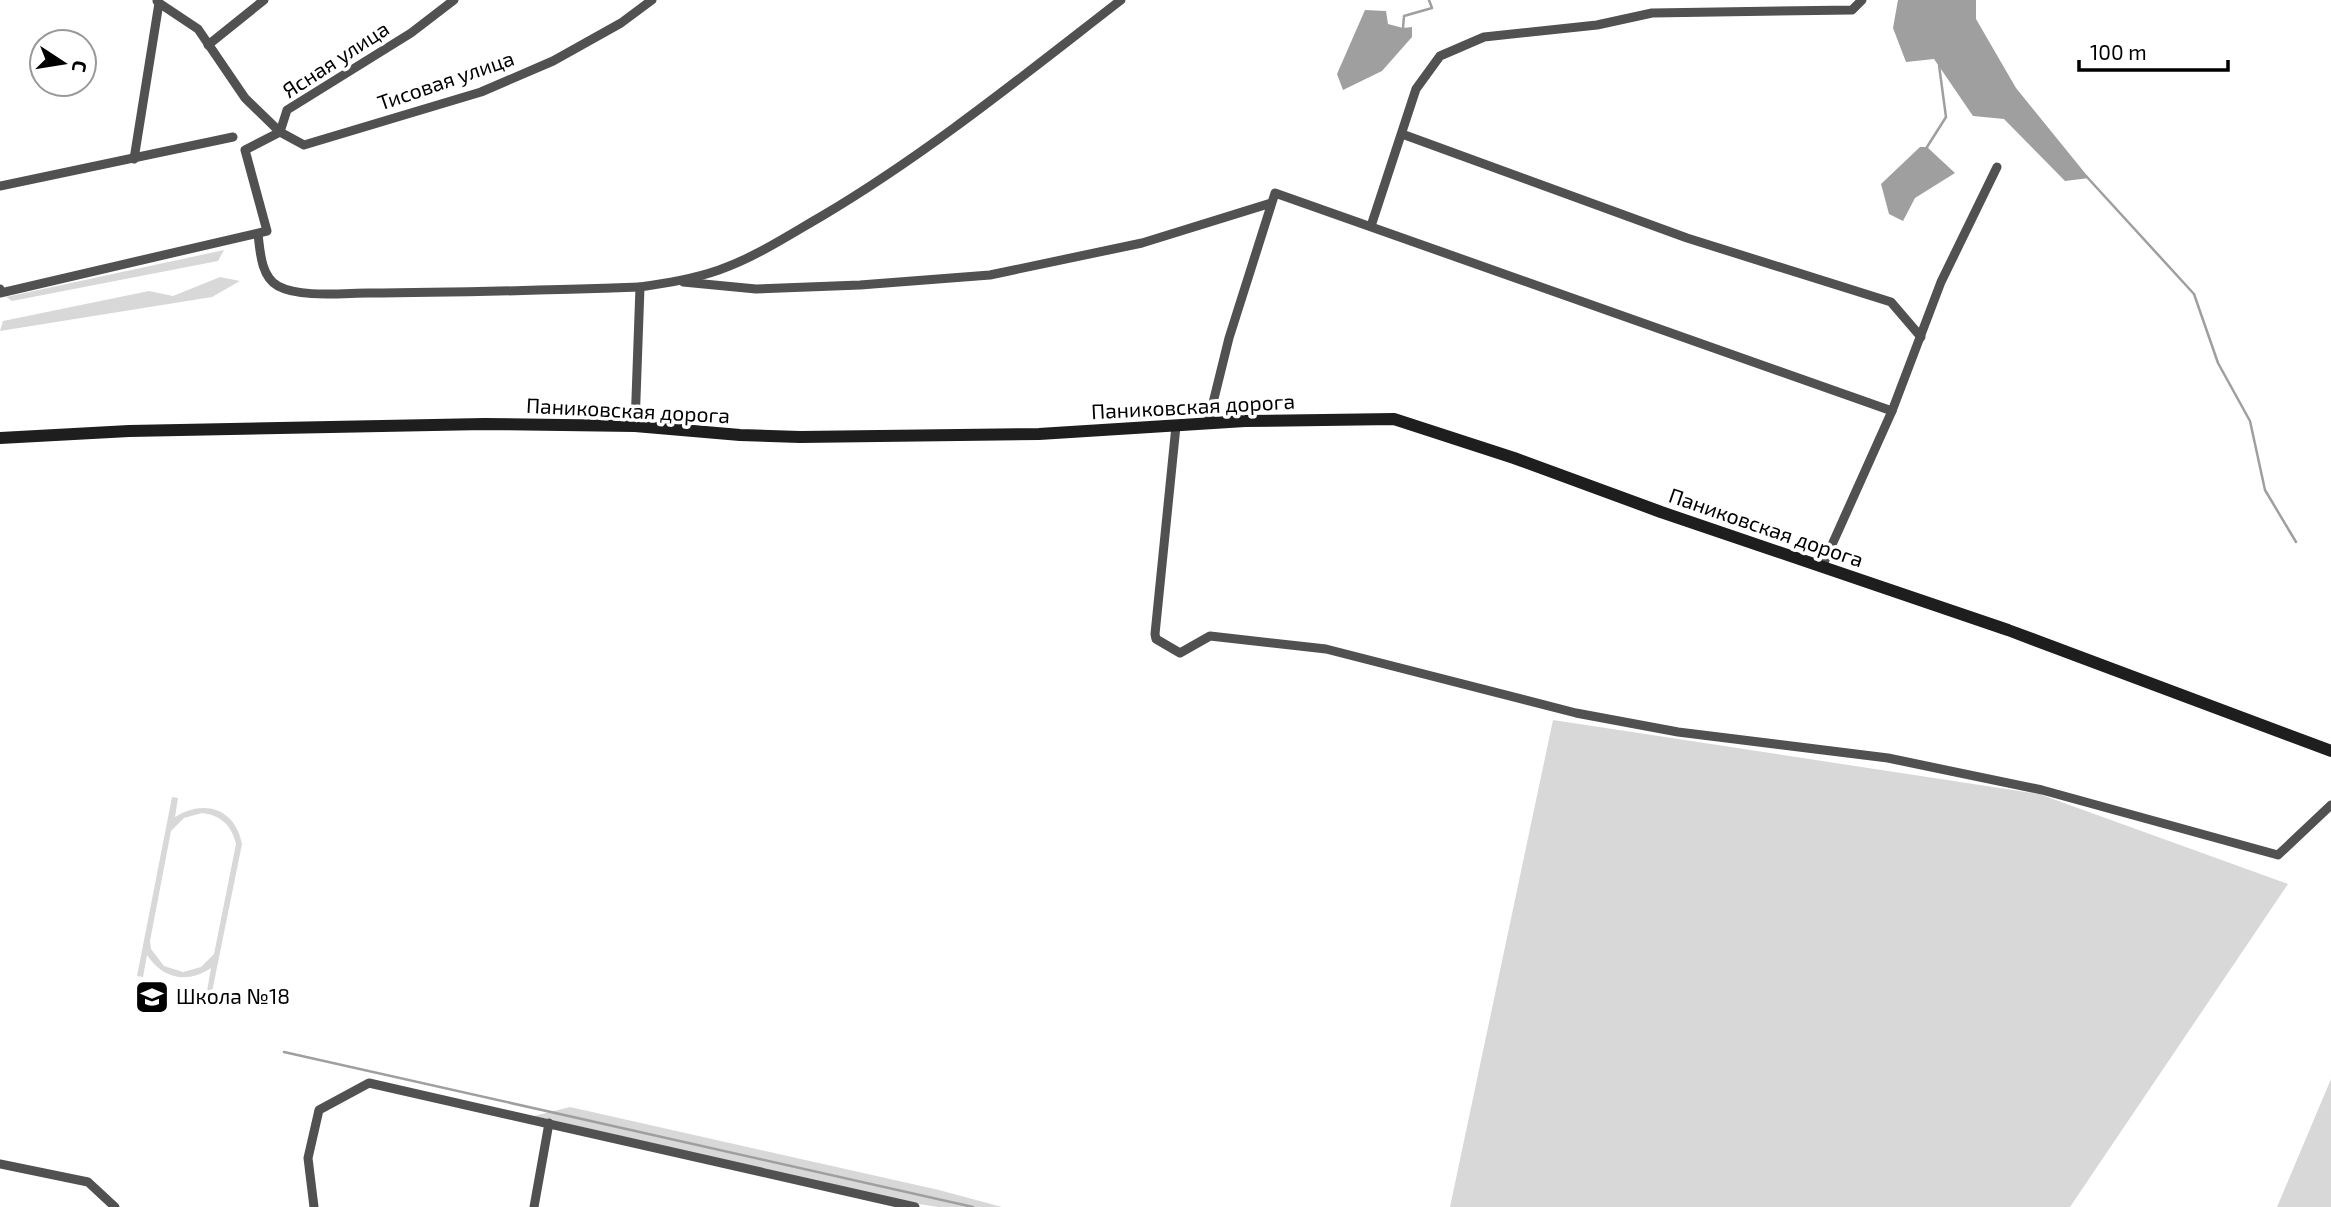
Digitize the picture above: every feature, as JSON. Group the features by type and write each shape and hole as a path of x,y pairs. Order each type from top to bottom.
{"street":[{"path":"208,45 264,0"},
{"name":"Ясная улица","path":"280,132 287,110 411,33 454,0"},
{"name":"Тисовая улица","path":"280,132 304,145 481,92 554,61 621,23 652,0"},
{"path":"258,234 262,261 268,276 279,286 306,293 454,293 640,287 678,282 719,270 767,248 846,202 909,161 1121,0"},
{"path":"1371,226 1416,89 1440,57 1483,37 1597,24 1652,13 1852,9 1862,0"},
{"path":"0,289 0,293 267,231 245,150 280,132 245,98 198,29 157,1 134,159"},
{"path":"1402,134 1687,238 1891,302 1921,337"},
{"path":"0,186 233,137"},
{"path":"1822,567 1892,411 1941,282 1997,167"},
{"path":"1209,423 1229,338 1275,193 1892,411"},
{"path":"678,282 756,289 860,285 990,275 1142,243 1271,203"},
{"path":"635,426 640,287"},
{"name":"Паниковская дорога","path":"0,438 156,430 484,424 635,426 740,435 831,437 1039,434 1209,423 1394,419 1514,458 1661,512 2008,630 2331,751"},
{"path":"1176,426 1156,639 1180,653 1210,636 1326,649 1601,718 1678,732 1888,758 2042,790 2278,855 2331,805"},
{"path":"314,1207 309,1158 319,1110 369,1083 915,1207"},
{"path":"534,1207 549,1124"},
{"path":"0,1164 88,1182 115,1207"}],"shaded area":[{"path":"1898,0 1976,0 1976,19 2016,88 2089,178 2065,181 2004,119 1973,116 1934,59 1906,62 1893,28"},
{"path":"1365,10 1386,11 1388,24 1403,28 1412,27 1412,37 1382,71 1343,90 1337,74"},
{"path":"1920,147 1927,147 1955,173 1915,198 1903,221 1889,214 1881,184"},
{"path":"224,250 218,261 12,301 6,297"},
{"path":"220,277 240,281 212,297 0,331 3,321 149,291 173,296"},
{"path":"1553,720 2039,794 2288,884 2070,1207 1450,1207"},
{"path":"172,797 178,798 175,817 197,809 217,810 233,822 242,844 212,992 207,991 211,968 193,976 176,976 160,969 147,955 143,977 137,976","holes":["202,813 225,822 236,844 214,954 201,967 183,972 164,966 151,949 150,941 171,831 184,818"]},
{"path":"2331,1079 2331,1207 2277,1207"},
{"path":"570,1107 939,1190 1002,1207 938,1207 912,1203 534,1116"}],"waterway":[{"path":"1403,28 1404,16 1432,8 1429,0"},
{"path":"1927,147 1946,117 1939,65"},
{"path":"2086,176 2194,294 2218,363 2250,421 2265,490 2296,542"},
{"path":"284,1052 973,1207"}],"place":[{"name":"Школа №18","path":"152,997"}]}
